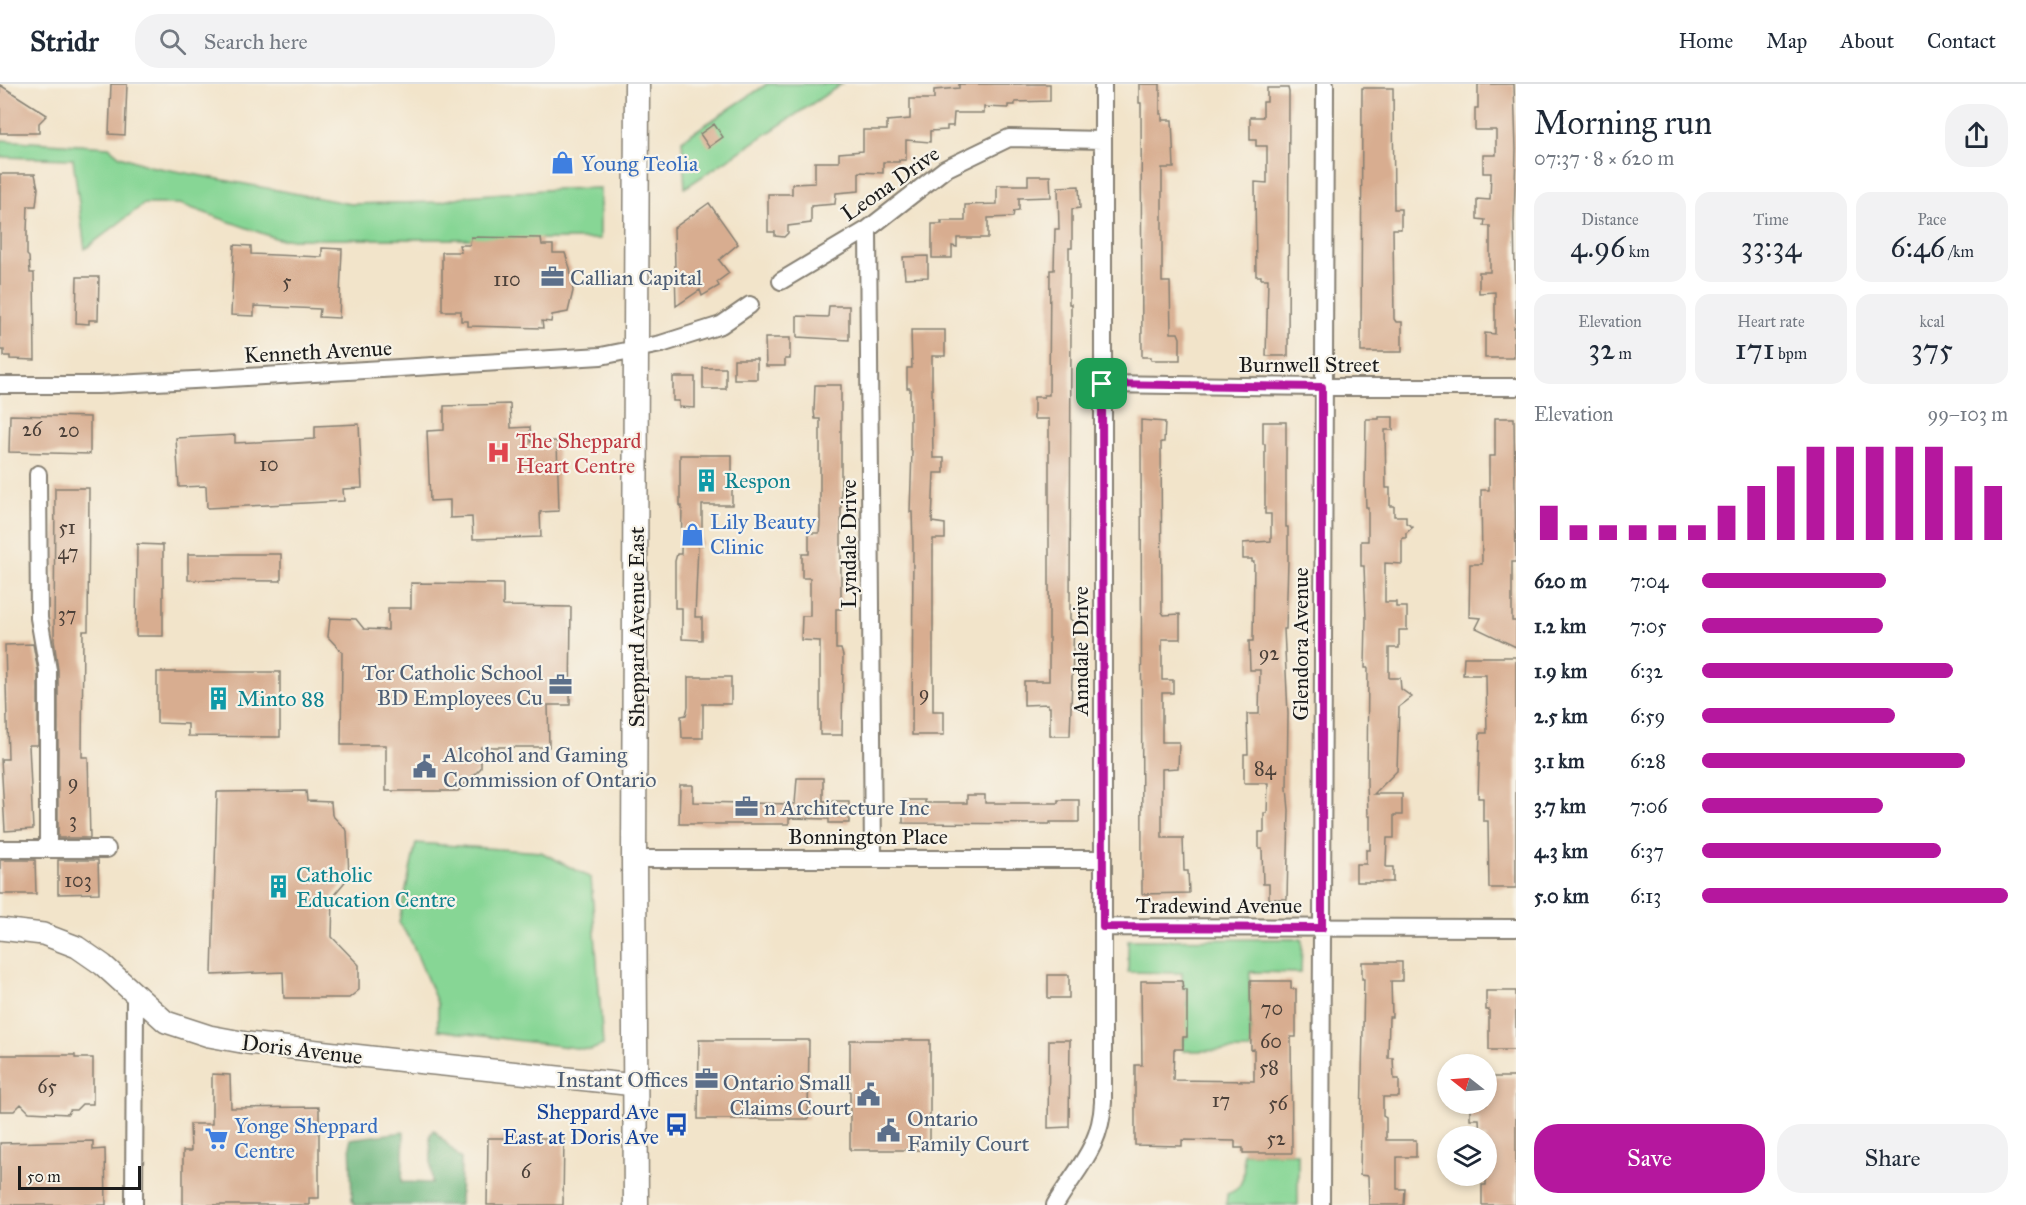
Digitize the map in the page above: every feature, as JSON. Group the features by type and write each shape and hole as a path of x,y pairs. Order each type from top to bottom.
{"main road":[{"name":"Sheppard Avenue East","path":"636,1205 634,859 637,84"}],"street":[{"name":"Anndale Drive","path":"1055,1205 1094,1147 1102,1115 1103,84"},
{"name":"Glendora Avenue","path":"1321,1205 1322,387 1325,84"},
{"name":"Leona Drive","path":"781,281 868,229 945,169 1009,138 1103,140"},
{"name":"Lyndale Drive","path":"868,229 873,858"},
{"path":"637,349 721,325 750,306"},
{"name":"Kenneth Avenue","path":"0,385 98,385 332,373 595,357 637,349"},
{"name":"Burnwell Street","path":"1102,384 1516,387"},
{"path":"38,474 39,618 48,670 48,849"},
{"path":"0,849 107,849"},
{"name":"Bonnington Place","path":"634,859 1103,859"},
{"name":"Tradewind Avenue","path":"1103,927 1516,928"},
{"name":"Doris Avenue","path":"0,929 43,934 69,943 97,960 166,1022 223,1040 635,1085"},
{"path":"134,1205 135,995"}],"green space":[{"path":"767,84 842,84 685,188 682,140"},
{"path":"0,140 109,147 120,156 149,166 351,204 438,202 466,196 600,188 600,239 278,239 180,204 144,204 85,249 73,159 0,157"},
{"path":"416,843 541,852 591,878 603,1045 591,1050 438,1030 438,1005 412,943 399,922"},
{"path":"1302,939 1301,973 1250,972 1250,1005 1255,1005 1250,1023 1251,1050 1183,1051 1183,1037 1187,1037 1182,1006 1187,1006 1187,990 1183,990 1182,973 1128,972 1128,940"},
{"path":"434,1130 461,1159 460,1205 354,1205 350,1139 404,1132 402,1182 432,1183 430,1135"},
{"path":"1243,1153 1298,1153 1298,1205 1226,1205 1227,1194 1238,1187 1243,1177"}],"building":[{"path":"111,84 127,84 125,135 109,134"},
{"path":"959,84 1050,84 1050,101 1015,102 1015,105 1008,105 1008,108 984,107 984,113 954,113 953,126 947,126 947,130 930,131 930,142 906,140 906,160 883,162 883,173 859,172 859,191 836,193 835,204 811,206 811,223 788,226 788,233 784,237 775,236 775,232 768,232 768,194 792,194 792,184 815,183 815,162 839,162 839,153 863,151 863,130 887,130 887,121 910,119 910,99 934,99 934,90 959,88"},
{"path":"1139,84 1160,84 1162,120 1172,120 1174,168 1162,168 1162,282 1170,282 1171,333 1178,333 1180,338 1180,360 1151,360 1151,357 1142,357"},
{"path":"1478,84 1514,84 1516,327 1514,327 1514,358 1485,358 1485,333 1495,334 1495,292 1479,293 1479,272 1490,272 1490,226 1484,226 1485,220 1477,219 1477,199 1490,200 1491,173 1483,173 1483,155 1496,155 1496,130 1475,130"},
{"path":"0,85 47,115 39,123 39,133 0,133"},
{"path":"1267,88 1288,88 1289,92 1288,356 1266,356 1268,279 1256,276 1255,182 1267,183 1267,146 1256,146 1256,140 1250,140 1250,117 1263,117 1263,102 1267,102"},
{"path":"1362,88 1393,88 1394,209 1401,209 1401,229 1393,229 1394,319 1396,322 1402,322 1402,352 1361,352"},
{"path":"714,124 723,137 709,147 700,134"},
{"path":"0,174 35,174 38,188 36,206 28,206 27,231 30,273 34,273 35,360 10,359 10,356 4,356 4,350 0,350"},
{"path":"1028,176 1050,176 1051,197 1019,198 1019,210 1014,211 1013,217 988,218 988,238 957,238 957,247 952,246 952,258 932,258 932,224 942,224 941,221 965,221 965,205 997,204 997,185 1028,185"},
{"path":"1079,186 1080,208 1072,209 1072,248 1069,248 1069,304 1071,304 1070,619 1074,622 1070,736 1050,736 1050,707 1048,704 1024,705 1024,681 1049,681 1049,419 1034,419 1034,397 1049,395 1050,270 1054,270 1055,229 1059,229 1058,187"},
{"path":"709,203 738,244 719,260 729,273 717,282 719,286 702,296 700,290 676,306 674,228"},
{"path":"471,237 541,238 542,245 553,245 553,253 565,253 570,268 573,291 568,312 552,315 551,322 542,321 543,328 468,326 468,321 461,321 461,311 442,311 442,252 461,252 459,245 470,245"},
{"path":"234,245 251,246 251,254 322,257 322,248 342,249 339,318 319,317 320,309 254,306 254,316 231,315"},
{"path":"928,256 928,277 905,278 903,257"},
{"path":"77,277 99,277 98,320 89,320 89,324 76,323"},
{"path":"829,306 849,306 849,340 797,337 797,316 828,317"},
{"path":"911,330 945,330 945,356 932,356 933,458 944,458 944,473 934,473 932,522 945,524 945,539 933,539 933,711 944,711 944,735 912,735 913,545 912,512 910,512 912,451 910,448 910,388 907,388 907,368 912,368"},
{"path":"765,338 790,338 790,359 785,359 785,366 766,366"},
{"path":"734,359 757,359 757,379 734,379"},
{"path":"703,368 726,368 726,389 703,389"},
{"path":"673,377 695,377 695,408 679,407 679,401 673,401"},
{"path":"815,385 841,385 841,609 836,609 836,649 841,649 843,656 842,735 820,735 820,641 801,640 802,616 810,616 810,578 802,578 802,554 809,554 809,533 819,533 820,523 820,419 815,419"},
{"path":"510,404 511,428 530,427 531,442 557,441 559,511 540,512 541,537 473,539 472,517 450,518 450,500 430,501 427,431 444,430 444,406"},
{"path":"10,415 90,417 90,454 9,452"},
{"path":"1379,417 1393,417 1393,430 1385,430 1386,488 1390,488 1390,506 1394,506 1394,516 1406,516 1406,523 1413,527 1406,533 1406,538 1402,538 1402,564 1385,563 1385,602 1396,602 1396,607 1407,607 1407,630 1399,630 1399,648 1389,648 1389,678 1400,678 1401,689 1412,697 1399,707 1397,771 1374,794 1402,794 1402,815 1394,815 1394,838 1387,838 1386,867 1393,867 1393,882 1356,882 1356,864 1366,864 1366,850 1370,850 1367,782 1368,668 1365,668 1364,566 1361,566 1361,541 1368,541 1368,507 1366,507 1365,486 1366,419 1379,419"},
{"path":"1495,418 1514,418 1516,562 1512,562 1512,621 1516,621 1516,647 1476,628 1481,618 1469,617 1470,564 1482,564 1481,490 1489,490 1489,456 1495,456"},
{"path":"1141,420 1165,422 1164,442 1161,442 1162,612 1164,615 1180,614 1180,639 1162,639 1162,680 1173,680 1173,693 1162,693 1162,742 1179,742 1178,768 1162,769 1162,838 1183,838 1184,871 1188,871 1189,893 1142,894"},
{"path":"1263,422 1286,422 1288,561 1286,629 1284,629 1288,714 1287,899 1269,899 1269,884 1263,884 1259,832 1264,832 1268,783 1244,783 1244,754 1248,754 1247,714 1259,714 1260,670 1250,670 1249,641 1253,641 1254,562 1252,559 1243,559 1243,543 1271,541 1271,514 1265,514"},
{"path":"359,424 362,488 343,489 344,501 207,508 206,486 179,487 176,438 235,435 235,443 315,439 315,426"},
{"path":"680,455 732,455 732,505 702,505 702,545 698,545 695,617 702,617 702,640 682,639 682,608 675,608 675,561 677,554 681,554"},
{"path":"55,488 89,488 88,631 83,631 82,757 88,757 90,838 58,838 58,670 54,640"},
{"path":"137,544 163,545 163,636 136,636"},
{"path":"188,554 281,554 281,581 188,580"},
{"path":"411,583 503,584 503,606 571,607 570,705 548,705 549,747 481,747 481,768 458,791 386,791 386,745 341,745 342,652 328,637 330,618 356,619 364,629 388,630 388,608 411,608"},
{"path":"33,644 38,671 38,745 29,745 33,829 5,831 1,759 8,759 5,645"},
{"path":"1464,657 1516,657 1516,888 1489,888 1488,821 1483,821 1483,798 1478,798 1480,733 1487,733 1486,675 1463,675"},
{"name":"Minto 88","path":"157,672 280,672 280,737 188,736 188,724 157,723"},
{"path":"688,677 731,677 731,704 703,704 703,738 682,738 681,716 686,715 688,707"},
{"path":"797,778 823,778 823,801 849,801 849,823 829,823 829,819 789,818 789,824 679,824 680,785 693,785 693,802 795,804"},
{"name":"Catholic Education Centre","path":"306,791 307,801 331,802 332,815 347,831 349,877 333,896 332,937 359,965 359,990 349,998 284,998 283,972 212,975 217,792"},
{"path":"967,795 985,795 985,803 1058,803 1058,800 1079,800 1079,822 1050,822 1050,824 903,823 903,800 925,800 925,803 967,803"},
{"path":"0,860 35,860 36,894 0,894"},
{"path":"58,860 98,860 99,893 58,894"},
{"path":"1362,962 1402,962 1402,981 1391,981 1392,1017 1389,1017 1388,1058 1393,1058 1394,1079 1399,1079 1399,1097 1383,1097 1383,1116 1386,1118 1386,1140 1416,1140 1416,1157 1397,1157 1397,1189 1405,1189 1404,1205 1369,1205 1368,1176 1360,1175 1364,979 1362,979"},
{"path":"1048,975 1069,975 1069,998 1048,998"},
{"path":"1141,981 1182,981 1183,990 1187,990 1187,1037 1183,1037 1183,1049 1174,1049 1173,1080 1254,1081 1250,981 1291,981 1291,989 1296,989 1296,1037 1291,1037 1292,1153 1243,1153 1243,1148 1235,1148 1235,1141 1182,1140 1182,1146 1135,1145 1135,1065 1142,1065"},
{"path":"1486,991 1516,991 1516,1050 1489,1050 1489,1010 1486,1010"},
{"path":"699,1040 809,1040 808,1119 698,1119"},
{"path":"850,1040 930,1040 930,1150 850,1150"},
{"path":"1049,1040 1070,1040 1069,1127 1048,1128"},
{"path":"0,1055 75,1055 75,1058 93,1058 93,1104 82,1104 76,1110 70,1110 68,1114 29,1112 21,1104 14,1111 0,1111"},
{"path":"212,1074 230,1075 231,1108 319,1107 319,1198 309,1198 309,1205 183,1205 183,1151 191,1151 190,1124 212,1124"},
{"path":"1497,1077 1516,1077 1516,1205 1482,1205 1482,1186 1497,1186 1497,1126 1479,1126 1479,1119 1470,1119 1470,1114 1497,1114"},
{"path":"488,1138 564,1138 563,1205 487,1205"},
{"path":"93,1141 93,1150 105,1149 106,1205 0,1205 0,1143"}],"place":[{"name":"Young Teolia","path":"563,163"},
{"name":"Callian Capital","path":"552,277"},
{"name":"The Sheppard Heart Centre","path":"498,453"},
{"name":"Respon","path":"706,480"},
{"name":"Lily Beauty Clinic","path":"692,534"},
{"name":"Tor Catholic School BD Employees Cu","path":"561,685"},
{"name":"Minto 88","path":"219,698"},
{"name":"Alcohol and Gaming Commission of Ontario","path":"425,767"},
{"name":"n Architecture Inc","path":"746,807"},
{"name":"Catholic Education Centre","path":"278,887"},
{"name":"Instant Offices","path":"706,1079"},
{"name":"Ontario Small Claims Court","path":"869,1095"},
{"name":"Sheppard Ave East at Doris Ave","path":"677,1124"},
{"name":"Ontario Family Court","path":"889,1131"},
{"name":"Yonge Sheppard Centre","path":"216,1138"}],"route":[{"path":"1102,384 1322,387 1322,928 1103,927 1102,384"}]}
